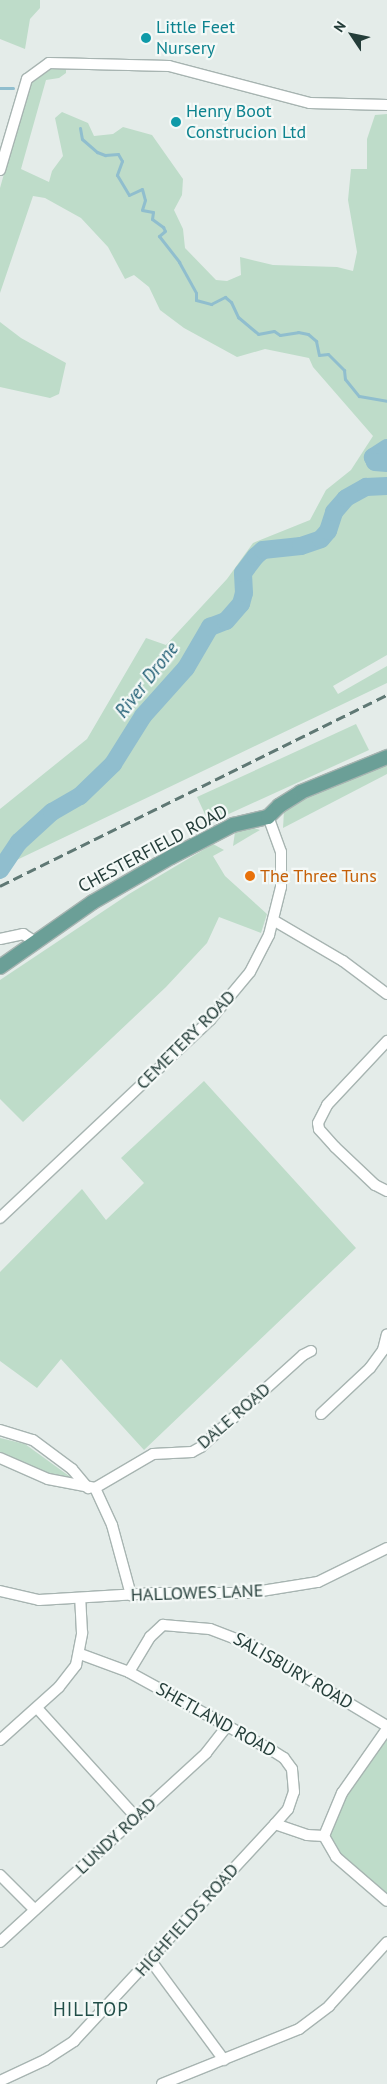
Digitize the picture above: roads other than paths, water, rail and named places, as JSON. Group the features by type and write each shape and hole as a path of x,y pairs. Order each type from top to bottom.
{"main road":[{"name":"CHESTERFIELD ROAD","path":"0,968 34,940 171,857 234,825 268,817 283,802 302,792 387,757"}],"street":[{"path":"0,170 27,79 49,63 170,66 310,103 387,105"},
{"name":"CEMETERY ROAD","path":"0,1218 233,996 258,959 273,920 282,862 278,841 268,817"},
{"path":"273,920 343,961 387,994"},
{"path":"0,939 23,934 34,940"},
{"path":"387,1041 326,1105 318,1123 319,1129 335,1147 375,1185 387,1191"},
{"path":"320,1414 370,1368 383,1350 387,1334"},
{"name":"DALE ROAD","path":"92,1488 153,1454 192,1452 201,1447 311,1351"},
{"path":"0,1430 33,1440 72,1469 92,1488 112,1525 131,1595"},
{"path":"0,1458 48,1479 92,1488"},
{"name":"HALLOWES LANE","path":"0,1592 39,1600 131,1595 221,1595 299,1586 336,1575 387,1548"},
{"path":"0,1740 69,1677 80,1654 80,1599"},
{"name":"SALISBURY ROAD","path":"129,1672 150,1637 163,1626 210,1629 252,1645 387,1728 342,1793 324,1836"},
{"name":"SHETLAND ROAD","path":"80,1654 129,1672 284,1758 292,1769 292,1799 275,1824"},
{"path":"37,1708 136,1817"},
{"name":"LUNDY ROAD","path":"0,1942 217,1743 228,1726"},
{"path":"275,1824 307,1835 324,1836 336,1857 387,1901"},
{"name":"HIGHFIELDS ROAD","path":"0,2081 46,2060 74,2041 151,1961 275,1824"},
{"path":"0,1875 35,1910"},
{"path":"162,2084 280,2038 316,2018 387,1942"},
{"path":"151,1961 224,2060"}],"waterway":[{"path":"0,88 13,88"},
{"path":"80,128 82,139 97,152 105,155 118,154 122,161 117,175 129,195 142,189 145,200 142,210 153,212 152,219 163,227 165,231 159,236 179,262 196,293 196,300 211,304 225,297 231,302 238,317 258,334 274,331 280,335 298,332 308,334 316,341 319,355 328,354 344,370 345,379 359,396 387,401"},
{"name":"River Drone","path":"387,448 373,457 375,462 387,463"},
{"name":"River Drone","path":"0,870 19,842 52,812 80,796 113,764 143,716 186,668 210,627 226,621 241,604 244,593 243,573 256,556 263,550 301,546 321,539 328,531 334,512 346,498 366,487 387,486"}],"railway":[{"path":"0,886 387,695"}],"place":[{"name":"Little Feet Nursery","path":"146,38"},
{"name":"Henry Boot Construcion Ltd","path":"176,122"},
{"name":"The Three Tuns","path":"250,876"}],"district":[{"name":"HILLTOP","path":"91,2010"}]}
